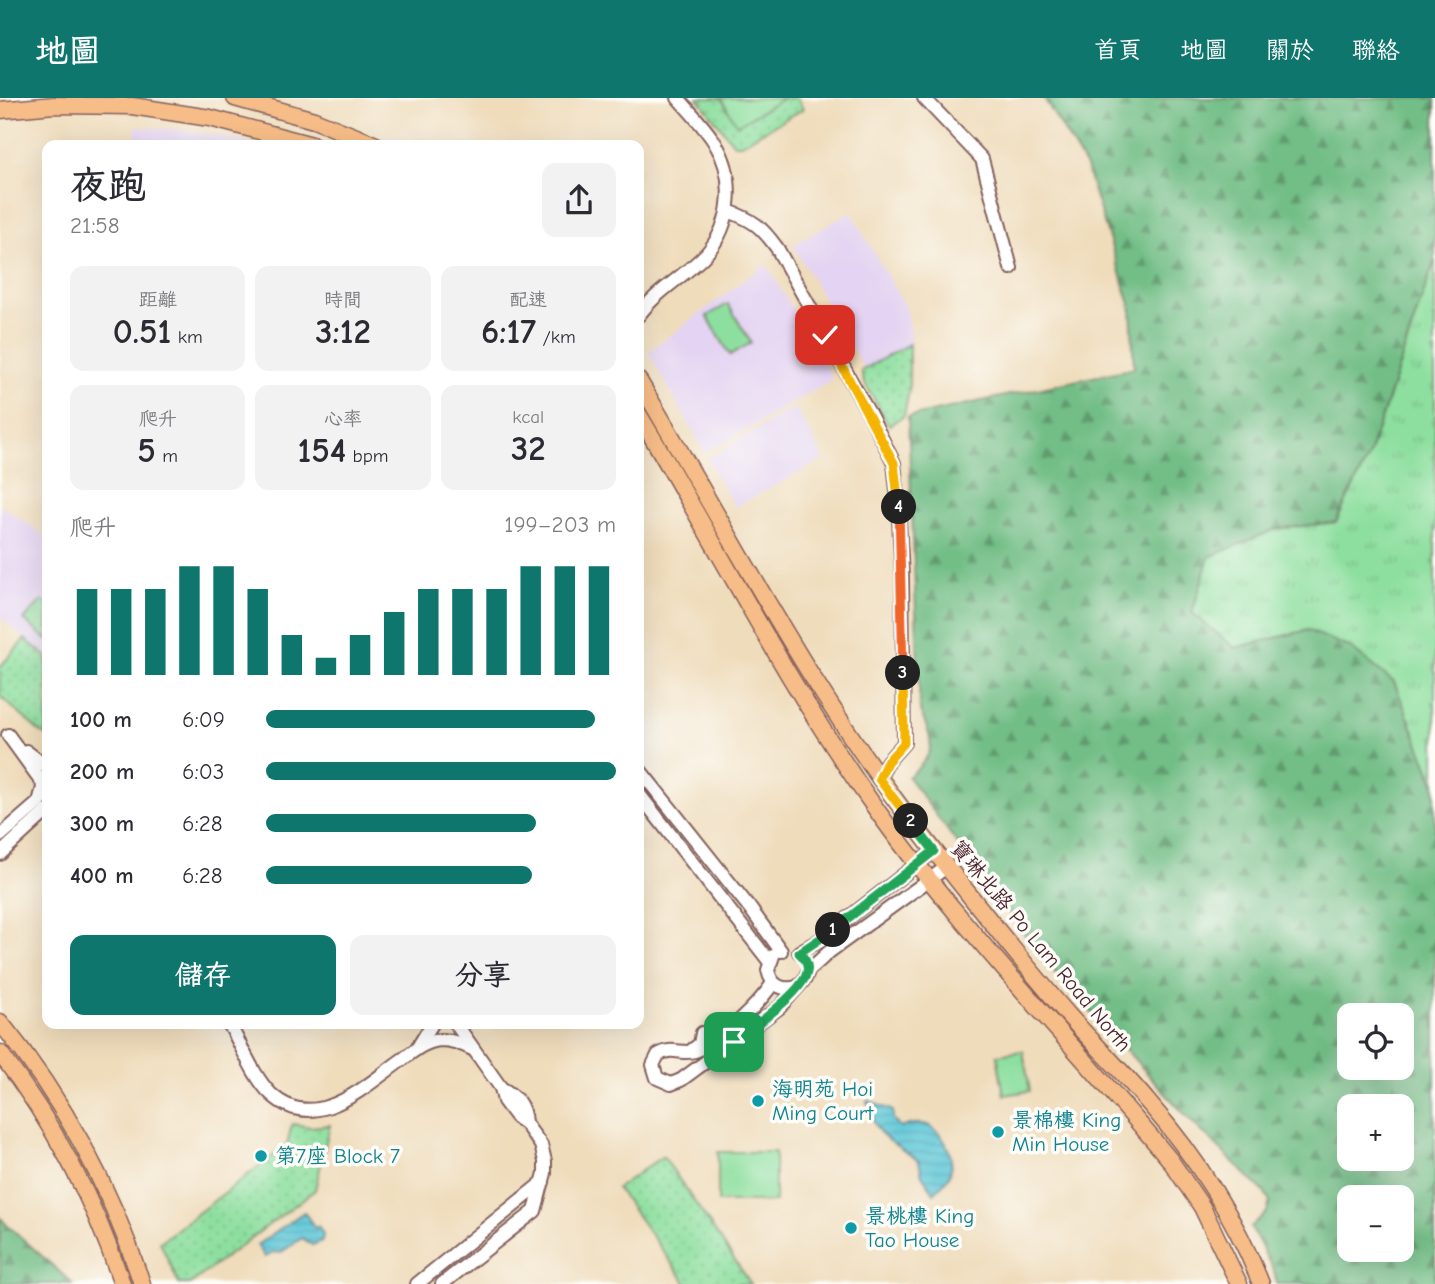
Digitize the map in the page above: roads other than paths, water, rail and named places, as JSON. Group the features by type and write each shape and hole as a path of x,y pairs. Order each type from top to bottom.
{"main road":[{"path":"235,98 314,120 364,140"},
{"path":"0,110 54,106 132,106 210,118 293,140"},
{"name":"寶琳北路 Po Lam Road North","path":"644,390 790,644 879,779 1059,1004 1147,1101 1196,1162 1240,1234 1261,1284"},
{"name":"寶琳北路 Po Lam Road North","path":"644,424 805,702 871,802 929,880 1170,1160 1202,1207 1239,1284"},
{"path":"0,1022 38,1072 90,1157 117,1214 142,1284"},
{"path":"0,1053 40,1108 66,1153 99,1222 121,1284"}],"street":[{"path":"644,304 707,252 728,211 728,180 721,155 709,135 678,98"},
{"path":"924,98 982,159 1011,268"},
{"path":"728,211 751,219 764,230 777,248 894,463 902,577 904,743 887,762 879,779"},
{"path":"4,731 42,763"},
{"path":"4,731 42,786"},
{"path":"644,775 781,951"},
{"path":"644,800 769,961 769,975 773,983 782,988 797,987"},
{"path":"0,835 42,805"},
{"path":"0,854 42,806"},
{"path":"799,953 820,940 934,851"},
{"path":"773,983 751,1011 706,1046 689,1052 671,1050 658,1055 653,1065 657,1078 671,1084 681,1080 780,1007 805,979 808,971 829,952 948,866"},
{"path":"769,961 787,949 799,953 805,960 808,971"},
{"path":"232,1029 264,1087 285,1104 303,1109 321,1109 338,1104 418,1048 433,1041 449,1041 475,1051"},
{"path":"418,1048 430,1029"},
{"path":"442,1284 536,1211 545,1161 544,1152 525,1122 520,1103 513,1094 501,1088 460,1029"},
{"path":"689,1052 700,1044 702,1033"},
{"path":"417,1284 543,1182"}],"water":[{"path":"867,1100 893,1111 893,1119 900,1128 923,1124 941,1136 948,1149 951,1170 934,1193 922,1175 919,1161 879,1131"},
{"path":"304,1212 315,1228 318,1226 323,1234 322,1241 312,1245 302,1238 280,1253 273,1252 265,1257 257,1245"}],"place":[{"name":"海明苑 Hoi Ming Court","path":"758,1101"},
{"name":"景棉樓 King Min House","path":"998,1132"},
{"name":"第7座 Block 7","path":"261,1156"},
{"name":"景桃樓 King Tao House","path":"851,1228"}]}
